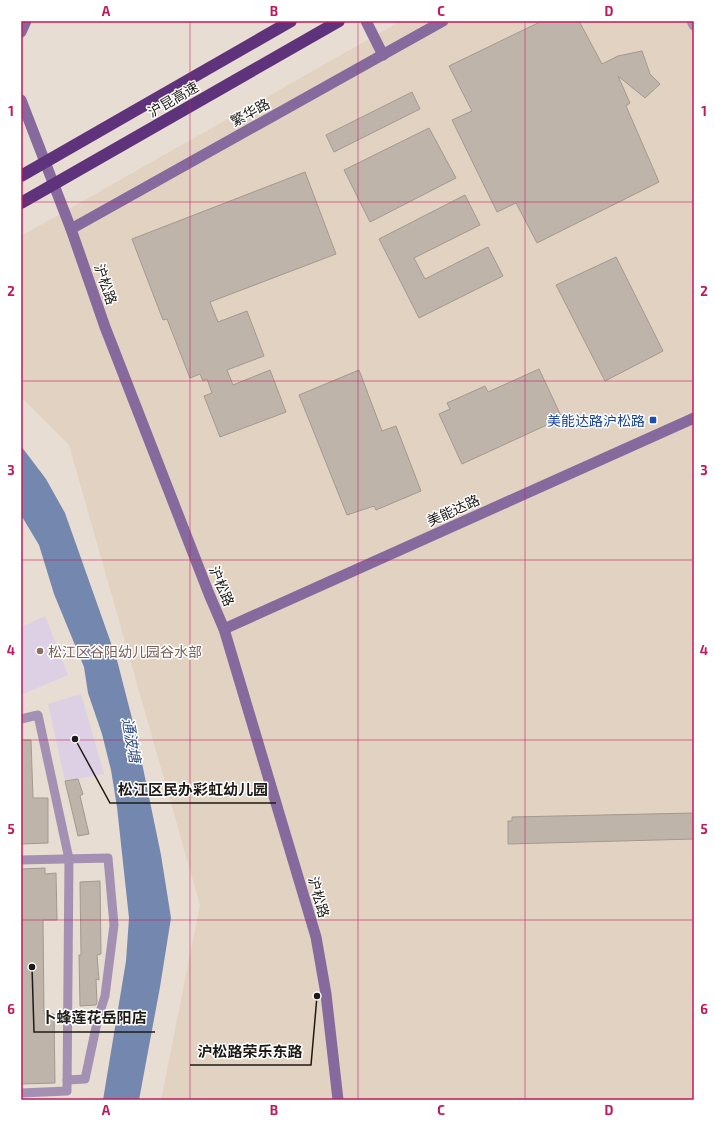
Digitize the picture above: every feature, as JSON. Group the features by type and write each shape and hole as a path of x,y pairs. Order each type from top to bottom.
{"highway":[{"name":"沪昆高速","path":"21,176 291,21"},
{"name":"沪昆高速","path":"21,203 339,21"}],"main road":[{"path":"21,32 26,21"},
{"path":"366,21 383,55"},
{"name":"繁华路","path":"71,229 444,21"},
{"name":"沪松路","path":"21,100 71,229 105,326 224,629 316,937 326,994 338,1100"},
{"name":"美能达路","path":"224,629 694,418"}],"street":[{"path":"692,21 694,25"},
{"path":"21,719 38,715 69,859 67,1091 21,1093"},
{"path":"21,860 108,858 114,925 105,996 98,1018 85,1079 67,1080"}],"shaded area":[{"path":"401,21 694,21 694,1100 161,1100 200,905 69,445 21,397 21,236"},
{"name":"松江区谷阳幼儿园谷水部","path":"45,616 68,675 21,695 21,627"},
{"path":"81,694 104,774 65,781 48,704"}],"water":[{"name":"通波塘","path":"21,446 46,479 65,513 117,660 136,734 161,855 171,918 139,1100 103,1100 126,961 129,918 117,807 111,770 102,734 88,693 84,667 54,594 39,545 21,515"}],"building":[{"path":"542,21 579,21 602,64 618,56 642,51 650,74 660,84 645,98 618,76 630,103 626,106 659,182 537,243 516,203 497,212 452,120 472,111 449,66"},
{"path":"412,92 420,109 334,152 326,135"},
{"path":"429,128 456,178 370,222 344,170"},
{"path":"305,172 336,254 210,302 218,322 247,311 264,356 227,370 233,385 270,370 286,412 220,437 204,396 212,393 207,379 203,381 200,374 190,378 167,319 163,320 132,239"},
{"path":"465,195 480,225 414,258 425,279 488,247 503,276 419,318 379,239"},
{"path":"616,257 663,351 605,381 556,285"},
{"path":"539,369 562,418 462,464 439,414 450,409 447,403 485,386 488,392"},
{"path":"359,370 382,431 396,426 421,491 376,510 374,506 347,515 299,395"},
{"path":"21,740 31,740 33,798 48,798 48,843 21,844"},
{"path":"78,779 83,794 80,796 89,834 78,836 65,781"},
{"path":"694,813 694,839 508,844 508,821 512,821 512,817"},
{"path":"45,868 45,874 56,873 57,920 43,920 44,1014 54,1014 55,1083 21,1084 21,869"},
{"path":"100,881 101,954 97,955 99,980 96,979 97,1002 96,1005 80,1006 80,882"}],"place":[{"name":"美能达路沪松路","path":"653,420"},
{"name":"松江区谷阳幼儿园谷水部","path":"40,651"},
{"name":"松江区民办彩虹幼儿园","path":"75,739"},
{"name":"卜蜂莲花岳阳店","path":"32,967"},
{"name":"沪松路荣乐东路","path":"317,996"}]}
